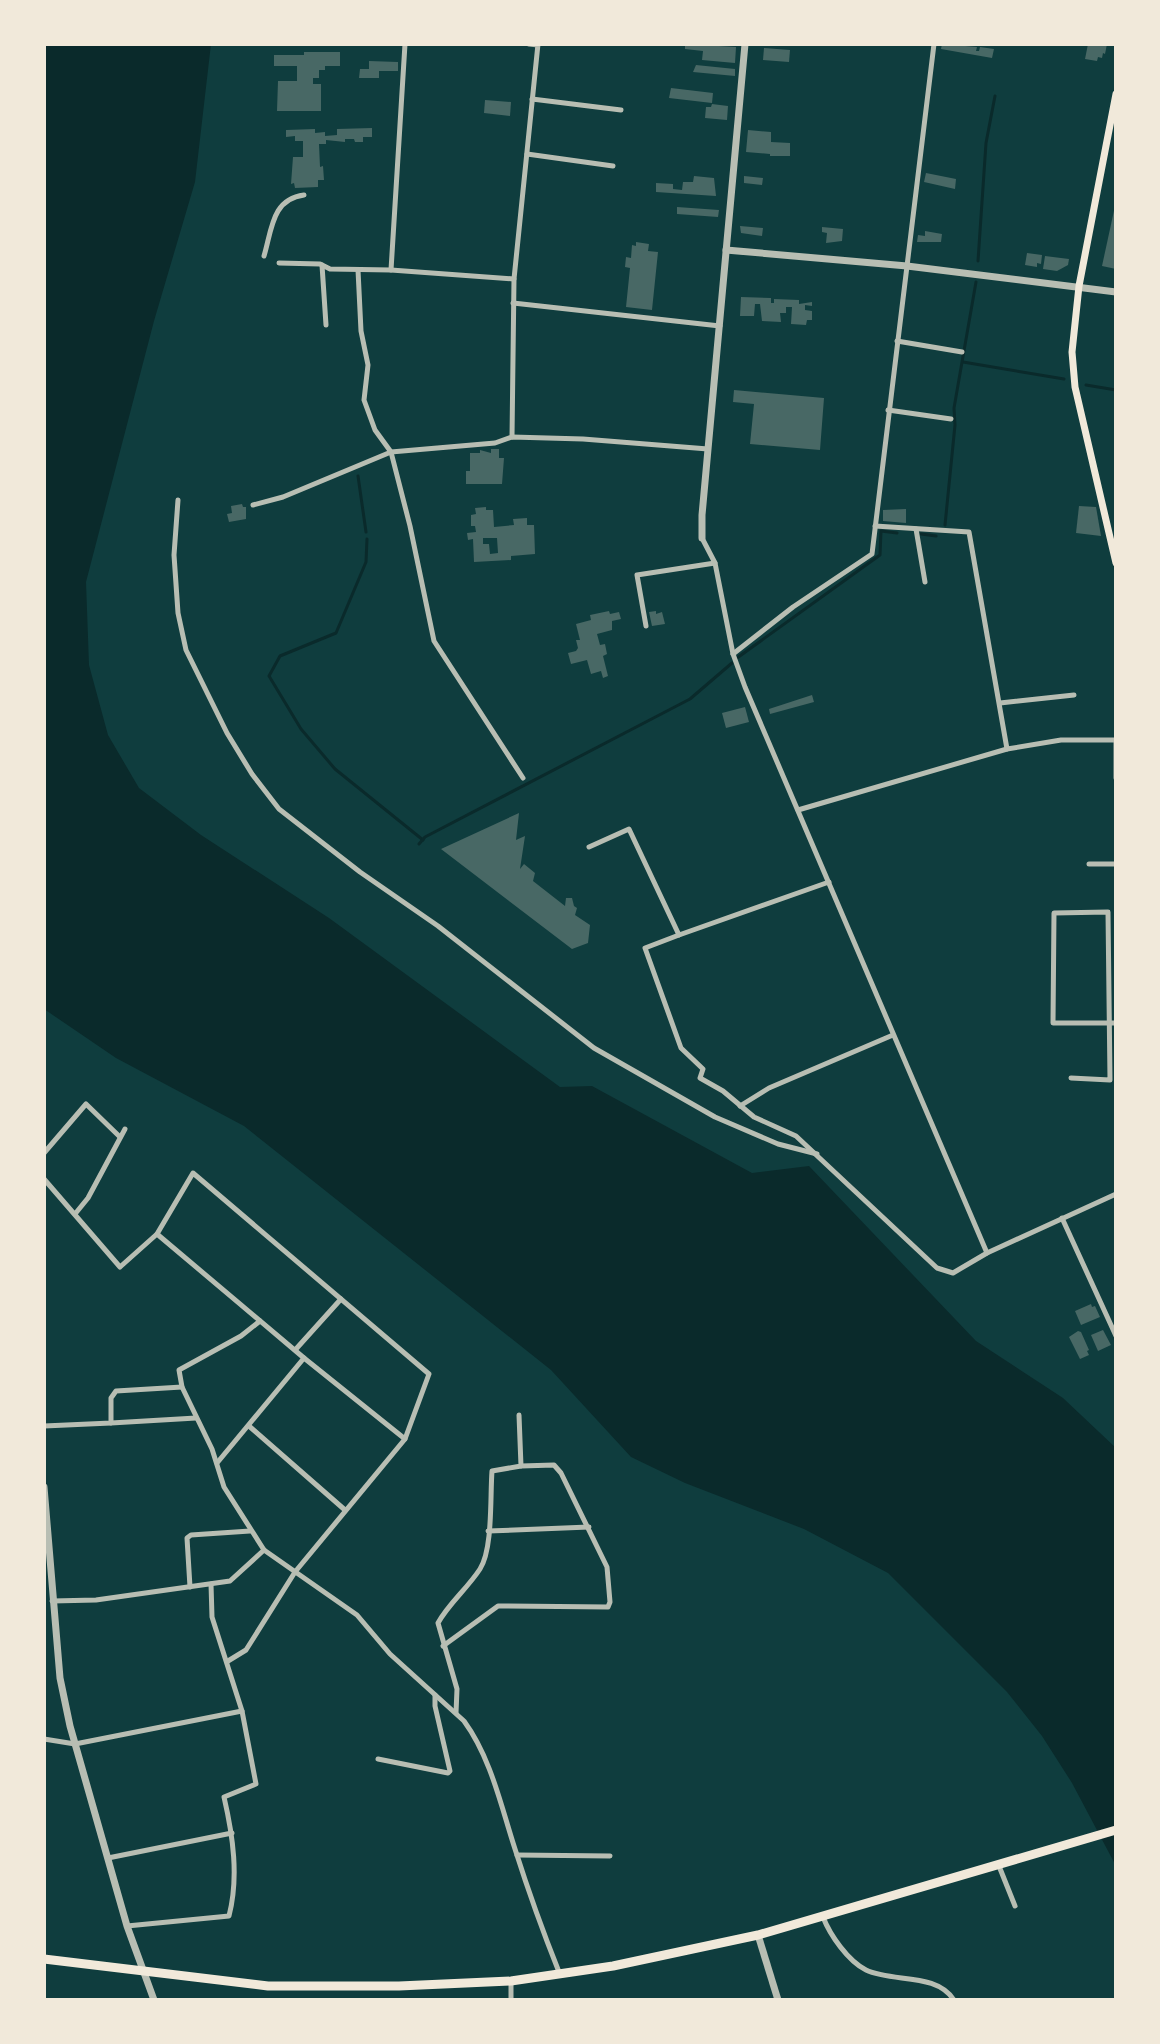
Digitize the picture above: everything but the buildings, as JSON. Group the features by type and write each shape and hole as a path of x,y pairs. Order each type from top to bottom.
{"highway":[{"path":"44,1959 268,1986 399,1986 511,1981 688,1952 758,1935 1116,1830"}],"main road":[{"path":"1116,94 1079,286 1072,352 1075,387 1116,563"}],"street":[{"path":"391,270 405,44"},
{"path":"512,437 514,279 538,44 529,44"},
{"path":"745,44 702,538 715,563 733,654 987,1253"},
{"path":"733,654 793,607 872,554 934,44"},
{"path":"532,99 621,110"},
{"path":"527,154 613,166"},
{"path":"264,256 279,205 291,196 304,195"},
{"path":"726,250 907,266 1116,292"},
{"path":"279,263 322,265 330,269 514,279"},
{"path":"322,265 326,325"},
{"path":"358,270 361,331 368,365 364,400 375,430 391,452 434,641 523,778"},
{"path":"513,303 720,326"},
{"path":"897,341 962,352"},
{"path":"888,410 951,419"},
{"path":"253,505 283,497 391,452 495,443 512,437 708,449"},
{"path":"178,500 174,555 178,613 186,650 227,733 252,774 279,809 360,872 438,926 594,1048 715,1117 778,1144 817,1154"},
{"path":"875,526 969,532 1007,749"},
{"path":"916,529 925,582"},
{"path":"646,626 637,575 715,563"},
{"path":"1000,703 1074,695"},
{"path":"798,810 1007,749 1061,740 1116,740 1116,778"},
{"path":"589,847 629,829 679,935"},
{"path":"1089,864 1116,864"},
{"path":"829,882 645,948 681,1048 703,1069 700,1078 723,1091 754,1117 796,1136 937,1268 953,1273 987,1253 1116,1194"},
{"path":"1071,1078 1113,1080 1113,1023 1108,912 1054,913 1053,1023 1113,1023"},
{"path":"740,1106 769,1088 893,1035"},
{"path":"44,1153 86,1104 120,1137"},
{"path":"75,1214 88,1198 125,1129"},
{"path":"44,1179 120,1267 157,1234 193,1173 429,1374 405,1439 295,1572 246,1650 228,1661"},
{"path":"1062,1218 1116,1336"},
{"path":"157,1234 405,1439"},
{"path":"296,1349 341,1299"},
{"path":"260,1321 241,1336 179,1370 182,1387 217,1463 224,1487 264,1550 357,1615 390,1654 472,1731 490,1771 560,1973"},
{"path":"217,1463 304,1358"},
{"path":"111,1423 111,1398 116,1391 182,1387"},
{"path":"519,1415 521,1466"},
{"path":"44,1426 196,1418"},
{"path":"249,1426 345,1510"},
{"path":"443,1646 498,1606 608,1607 607,1567 589,1527 554,1465 492,1471 486,1555 481,1568 438,1623 443,1646 457,1689 456,1714"},
{"path":"44,1487 46,1540 60,1678 75,1744 127,1926 154,2000"},
{"path":"488,1531 589,1527"},
{"path":"190,1587 187,1538 191,1535 250,1531"},
{"path":"52,1601 96,1600 230,1581 264,1550"},
{"path":"127,1926 229,1916 234,1896 233,1833 224,1797 256,1784 242,1711 212,1617 211,1584"},
{"path":"378,1759 450,1771 435,1695"},
{"path":"44,1739 75,1744 242,1711"},
{"path":"108,1858 233,1833"},
{"path":"517,1855 610,1856"},
{"path":"999,1866 1015,1906"},
{"path":"823,1917 830,1934 866,1970 931,1984 945,1989 954,2000"},
{"path":"758,1935 778,2000"},
{"path":"511,1981 511,2000"}],"water":[{"path":"44,44 211,44 195,182 154,321 86,582 89,665 108,735 139,788 201,835 329,918 560,1087 592,1086 752,1173 809,1166 976,1341 1063,1398 1116,1448 1116,1866 1072,1783 1042,1736 1007,1692 888,1573 804,1529 685,1483 631,1457 551,1370 244,1126 116,1058 44,1009"}],"waterway":[{"path":"978,261 986,143 995,96"},
{"path":"945,525 954,408 976,282"},
{"path":"963,362 1064,379"},
{"path":"1086,385 1116,390"},
{"path":"358,476 366,532"},
{"path":"737,658 880,555 881,531 897,533"},
{"path":"921,534 936,536"},
{"path":"367,539 366,562 336,633 280,656 269,676 301,729 335,769 423,840"},
{"path":"419,844 425,837 690,699 732,663"}]}
